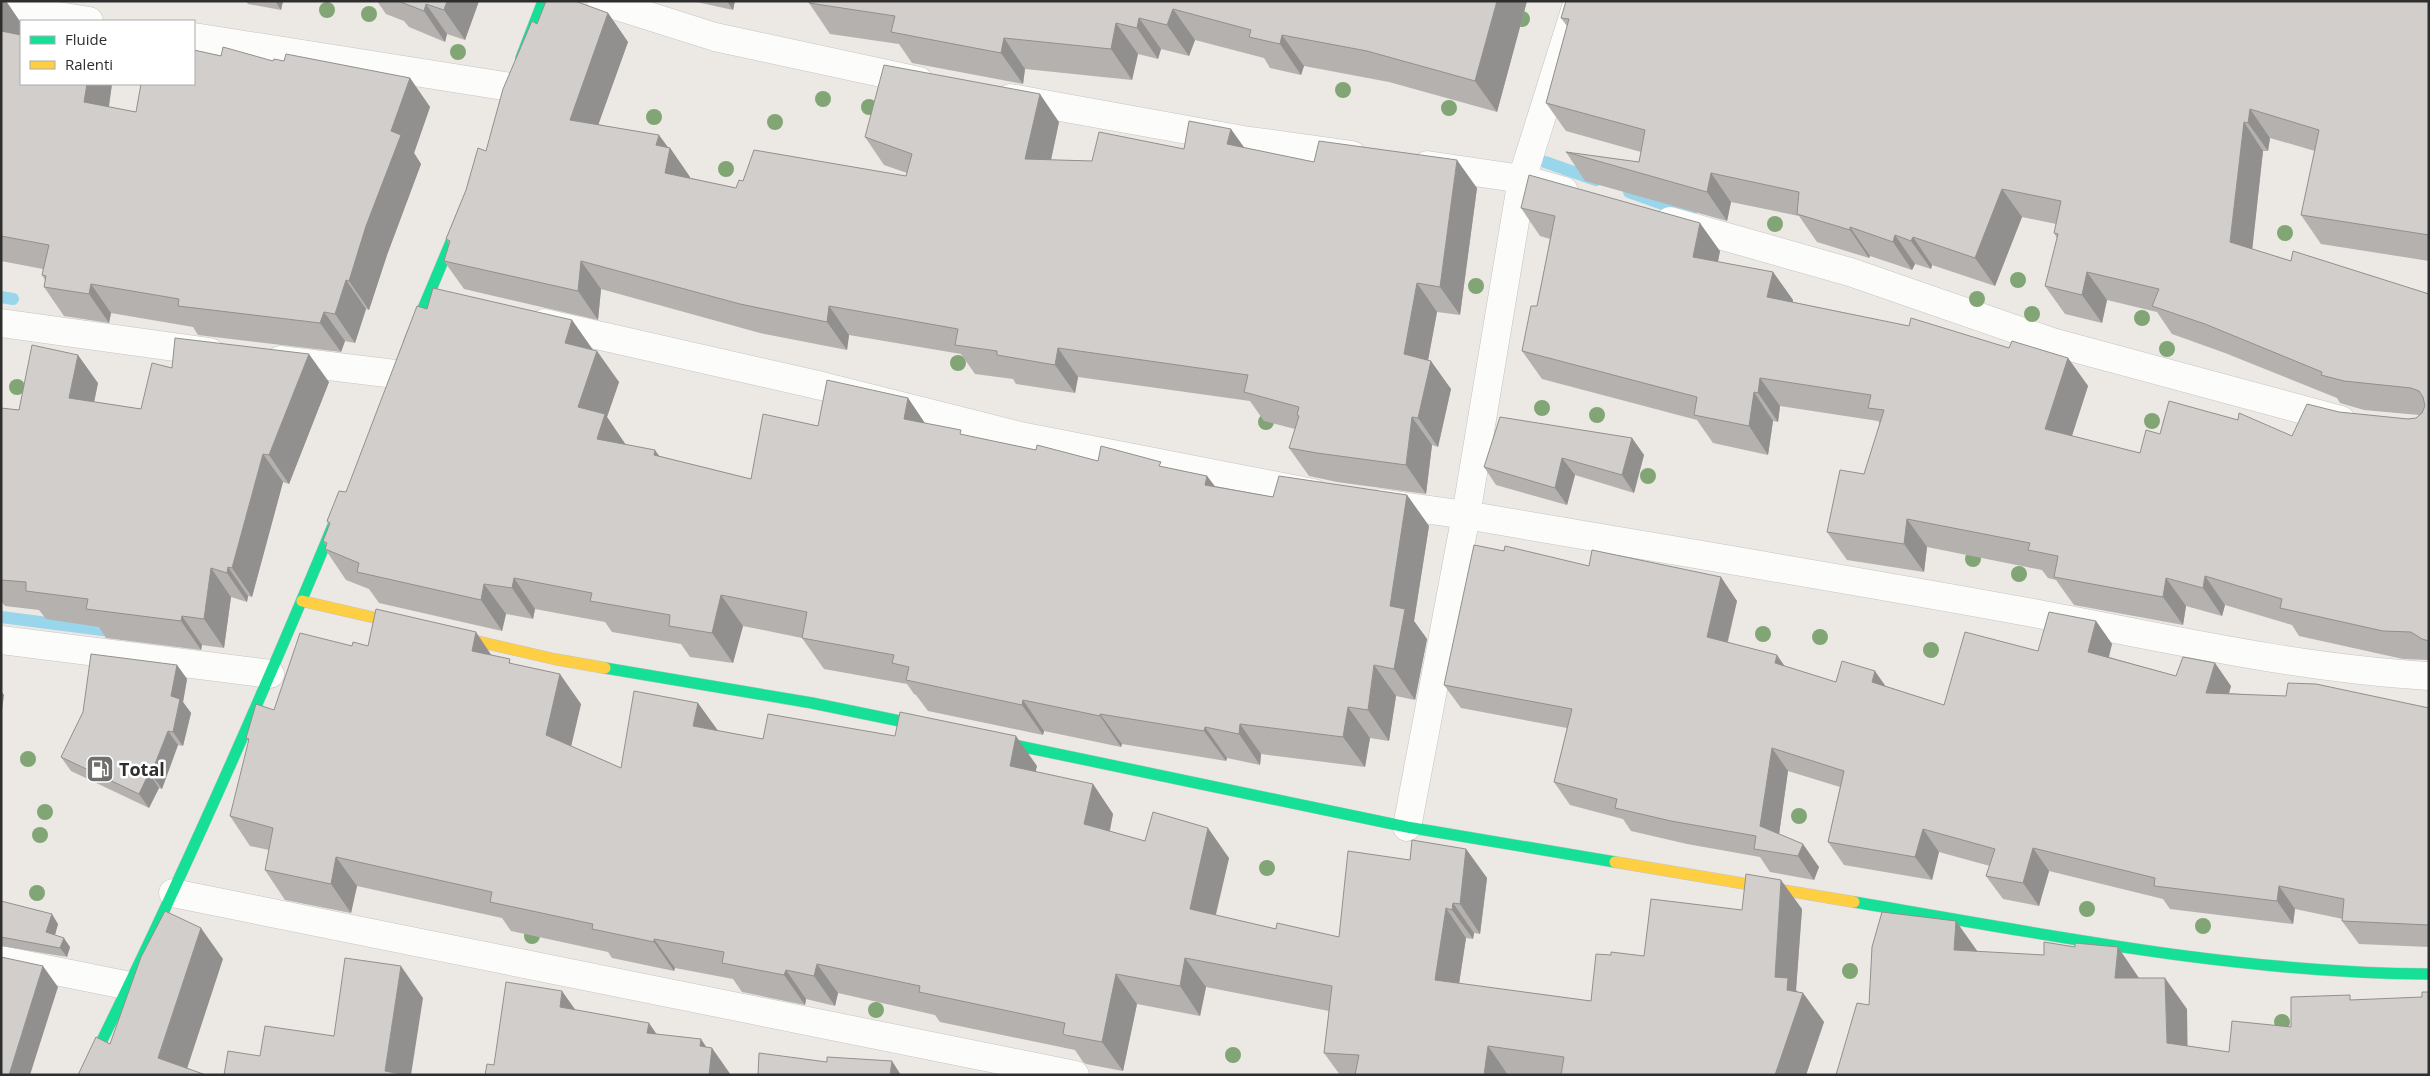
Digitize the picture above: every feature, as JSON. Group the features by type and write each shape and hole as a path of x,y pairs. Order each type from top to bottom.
{"street":[{"path":"195,37 512,83 543,1"},
{"path":"601,1 715,37 945,86"},
{"path":"1407,827 1466,515 1522,179 1578,1"},
{"path":"1,7 83,20"},
{"path":"984,93 1243,140 1522,179 1588,198"},
{"path":"1,323 241,356 397,370 466,207"},
{"path":"1644,214 1850,272 2052,342 2361,425"},
{"path":"428,297 456,304"},
{"path":"524,319 822,386 1020,436 1343,498 1466,515 2020,610 2275,659 2377,673 2429,676"},
{"path":"85,1075 130,986 173,893 302,601 343,501"},
{"path":"302,601 554,659 812,703 948,731"},
{"path":"1,640 270,674"},
{"path":"978,737 1407,827 2132,949 2247,964 2365,975 2429,974"},
{"path":"173,893 1076,1075"},
{"path":"1,960 130,986"}],"building":[{"path":"398,1 447,1 444,10 426,4 424,11"},
{"path":"546,1 575,1 608,13 570,120 659,135 656,145 670,148 665,173 736,188 739,180 743,181 754,150 906,176 912,154 865,137 884,65 1040,94 1025,159 1092,161 1099,132 1184,149 1189,121 1231,129 1227,144 1314,162 1319,141 1457,160 1440,287 1417,283 1404,354 1431,361 1418,418 1412,417 1406,465 1289,448 1299,416 1297,415 1299,407 1244,392 1248,375 1058,348 1055,365 997,355 997,351 955,345 958,329 829,306 827,322 740,304 581,261 578,291 444,261 450,241 446,239 466,190 478,148 486,151 503,89 532,21 537,24"},
{"path":"809,1 1497,1 1475,81 1367,51 1282,35 1280,44 1249,37 1251,30 1173,9 1167,25 1139,18 1137,28 1116,23 1111,49 1004,38 1001,53 891,32 895,16 809,3"},
{"path":"1566,1 2429,1 2429,235 2301,215 2319,130 2250,109 2248,123 2244,122 2230,242 2291,261 2293,251 2429,294 2429,641 2411,632 2383,631 2280,608 2282,599 2205,576 2203,588 2166,578 2163,597 2054,577 2058,556 2028,550 2030,543 1907,519 1904,544 1827,532 1840,470 1864,474 1884,410 1868,408 1871,395 1760,378 1758,393 1754,392 1749,426 1694,415 1697,397 1522,351 1531,306 1537,306 1555,216 1521,208 1529,175 1700,223 1693,257 1773,272 1767,297 1909,326 1911,318 2009,348 2012,341 2068,358 2045,429 2140,453 2146,430 2160,434 2169,401 2238,420 2239,413 2292,436 2307,404 2339,412 2408,419 2416,418 2422,413 2425,406 2419,391 2411,388 2344,381 2321,375 2322,372 2205,324 2152,306 2159,289 2087,272 2082,295 2045,286 2058,234 2054,233 2061,201 2002,189 1975,258 1913,237 1911,241 1895,235 1893,242 1850,227 1850,230 1797,214 1799,192 1711,173 1707,192 1566,152 1639,162 1645,130 1546,103 1569,19 1561,18"},
{"path":"1,31 20,35 20,85 87,85 84,102 136,112 141,85 195,85 195,50 221,56 223,47 273,61 274,59 284,61 286,54 410,78 391,131 401,135 366,226 349,281 346,280 335,314 324,312 320,323 178,306 179,299 91,284 89,294 44,287 46,276 42,275 49,245 1,236"},
{"path":"433,288 572,320 565,343 597,351 578,407 605,414 597,439 655,450 654,455 751,479 763,414 818,426 827,380 908,398 904,419 961,430 960,434 1036,450 1037,445 1098,461 1101,446 1161,462 1159,466 1207,476 1205,485 1273,497 1279,476 1407,495 1390,606 1405,609 1394,669 1374,665 1368,710 1348,707 1343,737 1240,724 1239,734 1205,727 1204,731 1100,714 1100,716 1023,700 1022,705 906,680 909,667 892,663 894,655 802,638 807,612 721,595 712,633 669,626 670,615 590,601 592,593 514,578 512,588 484,584 481,600 357,572 359,563 325,549 327,543 323,541 330,523 327,521 339,491 346,492 417,306 427,309"},
{"path":"175,338 309,354 269,455 263,454 232,568 228,567 227,573 211,568 204,619 182,616 181,621 86,609 88,599 26,591 26,582 1,580 1,408 19,410 32,345 78,355 69,398 141,409 152,363 172,368"},
{"path":"1500,417 1632,438 1622,475 1562,458 1555,488 1484,467"},
{"path":"1474,545 1504,551 1505,546 1589,566 1592,550 1721,577 1707,637 1777,655 1775,663 1836,682 1842,661 1875,671 1872,682 1944,705 1965,632 2038,651 2049,612 2096,621 2088,652 2176,676 2183,657 2215,663 2206,693 2286,696 2288,683 2316,684 2429,708 2429,925 2342,921 2344,899 2279,886 2277,901 2154,886 2155,878 2033,848 2023,883 1986,876 1995,849 1923,829 1915,857 1828,842 1844,771 1772,748 1760,826 1803,844 1798,856 1754,849 1756,836 1671,821 1615,808 1617,799 1554,782 1572,709 1444,685"},
{"path":"376,609 476,632 472,651 510,659 509,663 560,674 546,735 621,768 634,691 698,703 693,726 763,739 768,714 895,736 900,712 1016,736 1010,766 1093,784 1084,824 1145,841 1153,812 1208,828 1190,909 1276,929 1277,923 1339,937 1348,851 1410,860 1412,840 1466,849 1460,904 1453,903 1452,910 1446,908 1435,980 1591,1001 1596,954 1611,955 1611,952 1644,956 1651,899 1742,910 1746,874 1781,880 1775,977 1788,978 1787,990 1803,993 1775,1075 1561,1075 1564,1057 1488,1046 1484,1075 1355,1075 1359,1055 1324,1053 1332,986 1185,958 1180,986 1116,974 1102,1042 1065,1035 1063,1033 1065,1023 919,992 920,986 817,964 814,976 786,970 784,975 722,963 724,952 654,939 654,942 592,929 593,924 490,902 492,892 336,857 331,884 265,870 273,828 230,816 249,739 246,738 256,704 274,710 300,633 352,646 353,642 368,646"},
{"path":"91,654 177,665 171,696 180,699 173,732 168,731 151,774 149,773 139,794 61,757 83,712"},
{"path":"1,901 52,914 46,932 64,938 60,948 1,937"},
{"path":"165,911 201,928 158,1058 206,1075 78,1075 96,1037 110,1044 141,957"},
{"path":"1882,912 1956,921 1954,950 2044,955 2044,942 2075,947 2075,943 2118,947 2115,978 2165,978 2167,1043 2229,1052 2232,1021 2291,1027 2291,997 2350,995 2350,1000 2422,997 2422,992 2429,992 2429,1075 1836,1075 1857,1003 1869,1005 1872,947"},
{"path":"1,957 43,966 9,1075 1,1075"},
{"path":"345,958 401,966 385,1071 406,1075 224,1075 228,1051 260,1056 265,1026 334,1036"},
{"path":"506,982 562,991 560,1007 649,1023 647,1033 701,1039 700,1046 712,1048 709,1075 485,1075 487,1064 494,1065"},
{"path":"759,1053 827,1062 827,1057 892,1061 890,1075 758,1075"}],"waterway":[{"path":"1545,162 1596,180"},
{"path":"1629,192 1691,214"},
{"path":"1,297 13,299"},
{"path":"1,617 118,632"}],"traffic: fast":[{"path":"521,58 543,1"},
{"path":"409,342 461,218"},
{"path":"85,1075 217,795 339,511"},
{"path":"605,668 812,703 934,728"},
{"path":"986,739 1407,827 1615,862"},
{"path":"1854,902 2140,950 2284,967 2356,972 2429,974"}],"traffic: slow":[{"path":"302,601 554,659 605,668"},
{"path":"1615,862 1854,902"}],"place":[{"name":"Total","path":"100,769"}]}
